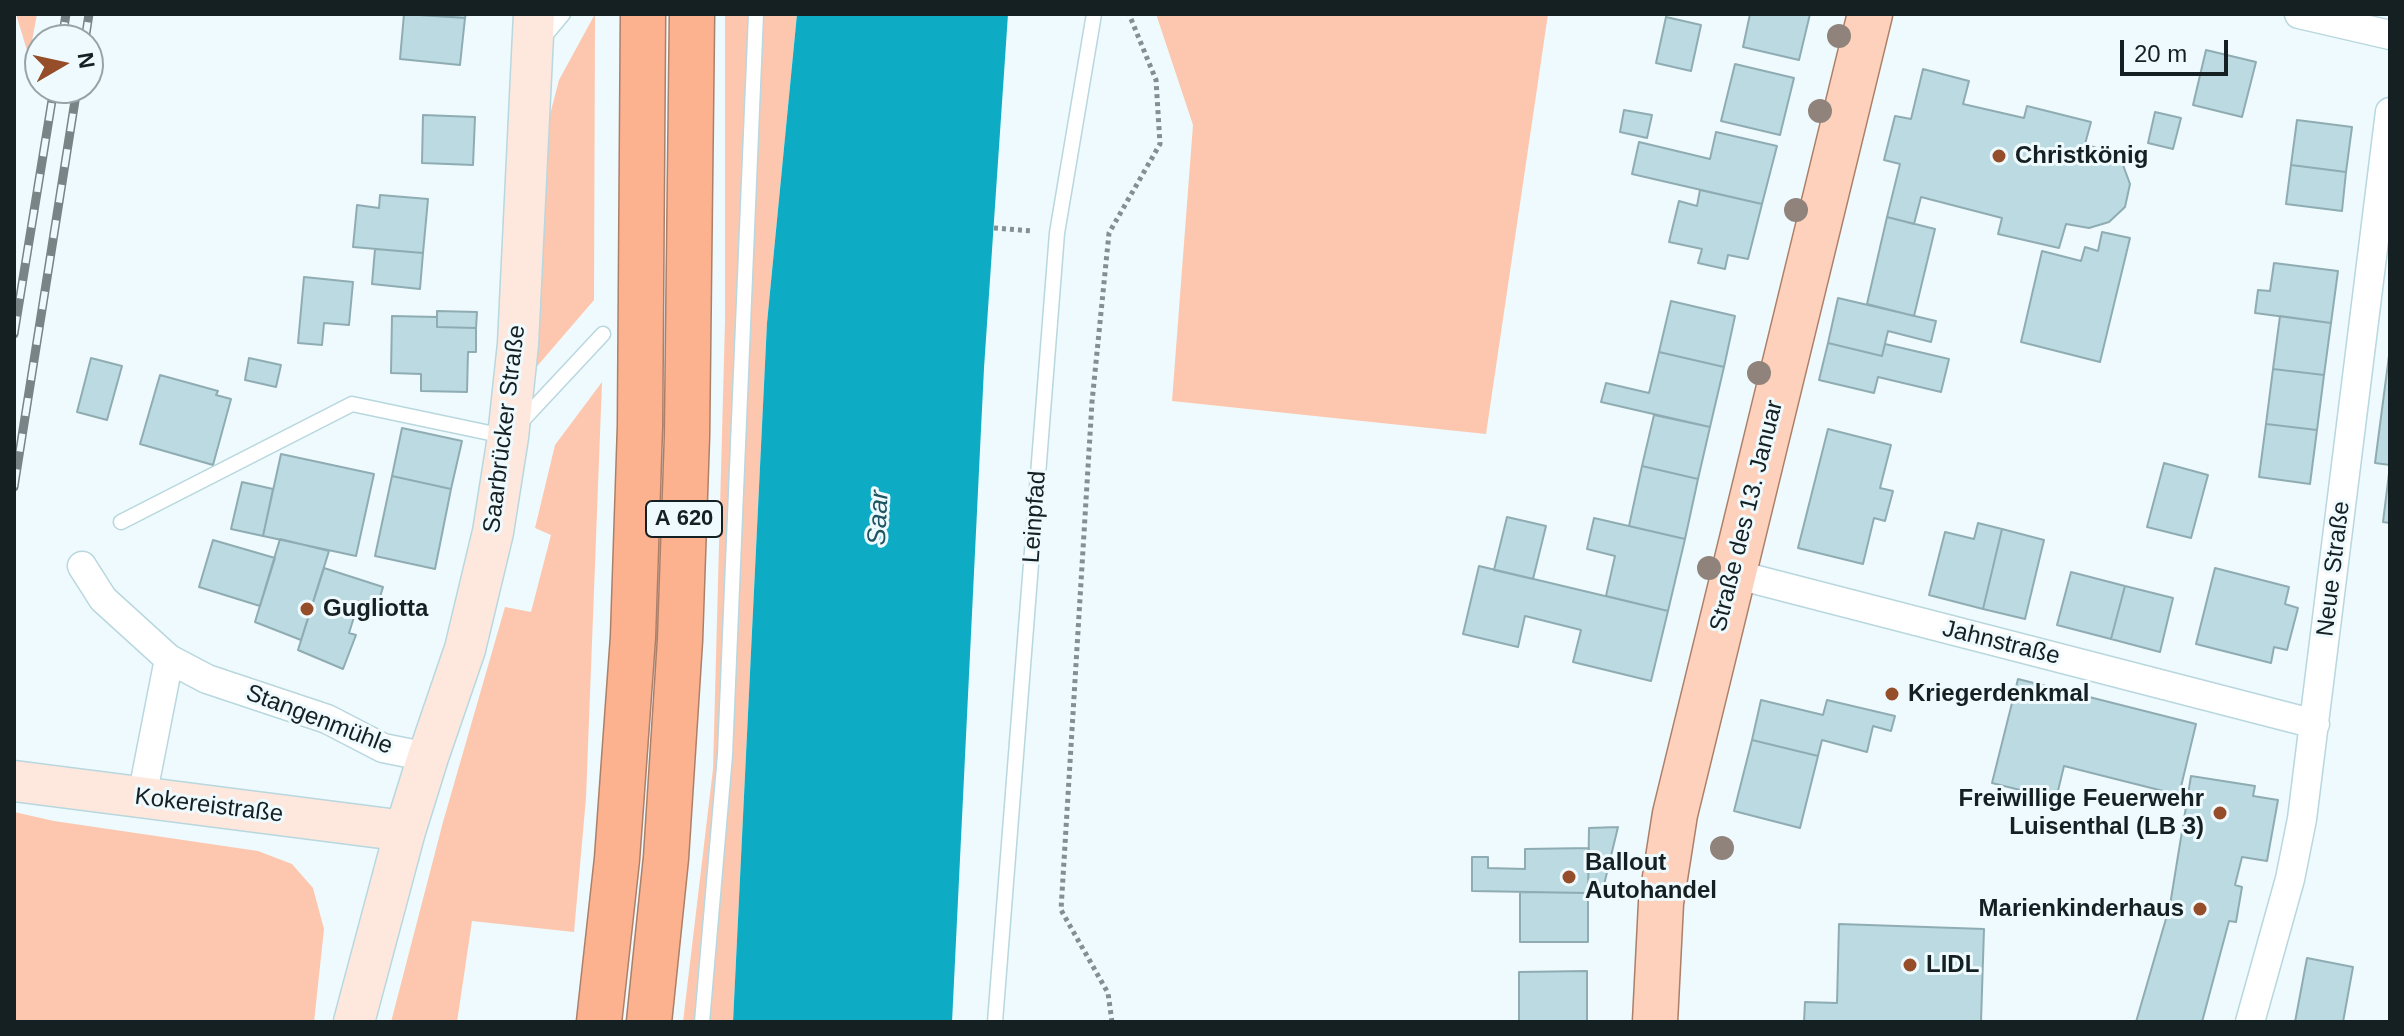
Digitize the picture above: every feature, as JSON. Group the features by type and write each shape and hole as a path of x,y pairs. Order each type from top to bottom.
{"highway":[{"name":"A 620","path":"599,1022 617,859 633,637 640,426 643,14"},
{"name":"A 620","path":"649,1022 666,858 680,640 687,420 692,14"}],"main road":[{"name":"Straße des 13. Januar","path":"1655,1022 1661,903 1675,814 1870,14"}],"street":[{"path":"2299,14 2390,35"},
{"name":"Saarbrücker Straße","path":"354,1022 405,831 465,649 493,532 518,344 533,33"},
{"name":"Neue Straße","path":"2250,1022 2290,879 2302,819 2390,112"},
{"name":"Stangenmühle","path":"82,566 103,599 169,659 207,679 327,719 383,748 428,757"},
{"name":"Jahnstraße","path":"1734,574 2315,724"},
{"path":"142,797 169,659"},
{"name":"Kokereistraße","path":"14,781 405,831"}],"lane":[{"path":"533,33 563,14"},
{"path":"702,1022 725,755 756,14"},
{"name":"Leinpfad","path":"995,1022 1057,233 1094,14"},
{"path":"121,522 352,404 508,437 603,334"}],"path":[{"path":"1112,1022 1108,993 1061,910 1092,402 1109,233 1160,144 1156,80 1129,14"},
{"path":"994,228 1057,233"}],"shaded area":[{"path":"16,14 37,14 35,24 24,24 24,40"},
{"path":"595,14 594,300 533,371 547,126 559,80"},
{"path":"725,14 797,14 767,323 733,1022 683,1022 713,769 725,322"},
{"path":"1156,14 1548,14 1486,434 1172,401 1193,125"},
{"path":"602,382 586,798 574,932 472,921 457,1022 391,1022 443,822 505,607 531,612 551,535 535,528 555,445"},
{"path":"14,812 54,821 258,851 292,864 313,888 324,929 314,1022 14,1022"}],"water":[{"name":"Saar","path":"797,14 1008,14 984,368 952,1022 733,1022 767,323"}],"building":[{"path":"404,14 465,18 460,65 400,59"},
{"path":"417,14 466,14 465,18"},
{"path":"1750,14 1810,14 1799,60 1743,47"},
{"path":"1666,17 1701,25 1691,71 1656,63"},
{"path":"2206,50 2256,62 2242,117 2193,105"},
{"path":"1735,64 1794,78 1780,135 1721,121"},
{"name":"Christkönig","path":"1923,69 1969,81 1963,104 2024,118 2027,106 2091,122 2085,144 2108,152 2123,165 2130,184 2125,207 2109,222 2089,228 2066,224 2059,248 1998,234 2002,218 1921,197 1914,224 1887,217 1900,164 1884,160 1895,116 1911,119"},
{"path":"1624,110 1652,115 1647,138 1620,132"},
{"path":"2155,112 2181,118 2173,149 2148,143"},
{"path":"423,115 475,117 473,165 422,163"},
{"path":"2297,120 2352,127 2346,172 2291,165"},
{"path":"1716,132 1777,146 1762,204 1632,174 1639,142 1710,159"},
{"path":"2291,165 2346,172 2342,211 2286,204"},
{"path":"1700,190 1762,204 1748,259 1728,255 1725,269 1698,263 1702,249 1669,242 1679,201 1697,206"},
{"path":"380,195 428,199 423,253 353,247 357,205 379,208"},
{"path":"1887,217 1935,229 1914,316 1867,304"},
{"path":"2102,232 2130,238 2100,362 2021,342 2042,251 2081,261 2085,247 2098,251"},
{"path":"375,249 423,253 420,289 372,284"},
{"path":"2274,263 2338,271 2331,323 2255,313 2258,290 2270,291"},
{"path":"304,277 353,282 349,325 324,323 322,345 298,343"},
{"path":"1838,298 1936,321 1931,342 1888,331 1882,356 1828,343"},
{"path":"1671,301 1735,316 1724,367 1659,352"},
{"path":"437,311 477,312 476,328 437,327"},
{"path":"392,316 437,317 437,327 476,328 476,352 468,352 467,392 421,391 421,374 391,373"},
{"path":"2280,316 2331,323 2324,375 2273,369"},
{"path":"1828,343 1882,356 1885,344 1949,359 1941,392 1878,377 1874,393 1819,380"},
{"path":"2390,348 2390,465 2375,463"},
{"path":"1659,352 1724,367 1710,427 1601,402 1606,383 1649,393"},
{"path":"91,358 122,366 107,420 77,412"},
{"path":"249,358 281,365 276,387 245,380"},
{"path":"2273,369 2324,375 2317,430 2266,424"},
{"path":"160,375 218,391 216,395 231,399 213,465 140,444"},
{"path":"1654,415 1710,427 1698,479 1642,466"},
{"path":"2266,424 2317,430 2310,484 2259,477"},
{"path":"402,428 462,441 451,489 392,476"},
{"path":"1828,429 1891,445 1880,488 1893,491 1885,521 1874,518 1863,564 1798,548"},
{"path":"281,454 374,474 356,556 263,536"},
{"path":"2164,463 2208,475 2191,538 2147,527"},
{"path":"2390,465 2390,523 2383,522"},
{"path":"1642,466 1698,479 1685,539 1629,526"},
{"path":"392,476 451,489 435,569 375,556"},
{"path":"242,482 273,489 263,536 231,529"},
{"path":"1507,517 1546,526 1533,579 1494,570"},
{"path":"1594,518 1685,539 1668,611 1606,596 1615,556 1587,549"},
{"path":"1978,523 2002,529 1983,609 1929,595 1945,532 1974,539"},
{"path":"2002,529 2044,540 2025,619 1983,609"},
{"path":"280,539 329,551 301,640 255,622"},
{"path":"213,540 275,558 260,606 199,587"},
{"path":"1479,566 1668,611 1651,681 1573,662 1581,630 1525,616 1518,647 1463,634"},
{"path":"324,568 383,587 377,607 359,601 349,633 356,635 343,669 298,650"},
{"path":"2215,568 2289,587 2285,604 2298,608 2287,650 2274,647 2271,663 2196,644"},
{"path":"2071,572 2125,586 2111,639 2057,625"},
{"path":"2125,586 2173,598 2160,652 2111,639"},
{"path":"2018,679 2196,724 2179,795 2064,766 2056,799 1992,783"},
{"path":"1761,700 1823,715 1827,700 1895,716 1891,731 1873,726 1867,752 1822,740 1818,756 1752,740"},
{"path":"1752,740 1818,756 1800,828 1734,811"},
{"path":"2191,776 2255,786 2253,796 2278,800 2267,861 2242,857 2235,885 2242,887 2236,922 2229,921 2202,1022 2136,1022 2170,905"},
{"path":"1618,827 1602,893 1588,893 1589,828"},
{"path":"1589,848 1588,893 1472,891 1472,857 1488,857 1488,868 1525,869 1525,849"},
{"path":"1520,892 1588,893 1588,942 1520,942"},
{"name":"LIDL","path":"1839,924 1984,929 1981,1022 1804,1022 1805,1002 1837,1003"},
{"path":"2307,958 2353,967 2343,1022 2295,1022"},
{"path":"1587,971 1587,1022 1519,1022 1519,972"}],"railway":[{"path":"64,24 66,14"},
{"path":"87,24 89,14"},
{"path":"14,334 51,104"},
{"path":"14,487 74,104"}],"place":[{"name":"Christkönig","path":"1999,156"},
{"name":"Gugliotta","path":"307,609"},
{"name":"Kriegerdenkmal","path":"1892,694"},
{"name":"Freiwillige Feuerwehr Luisenthal (LB 3)","path":"2220,813"},
{"name":"Ballout Autohandel","path":"1569,877"},
{"name":"Marienkinderhaus","path":"2200,909"},
{"name":"LIDL","path":"1910,965"}]}
